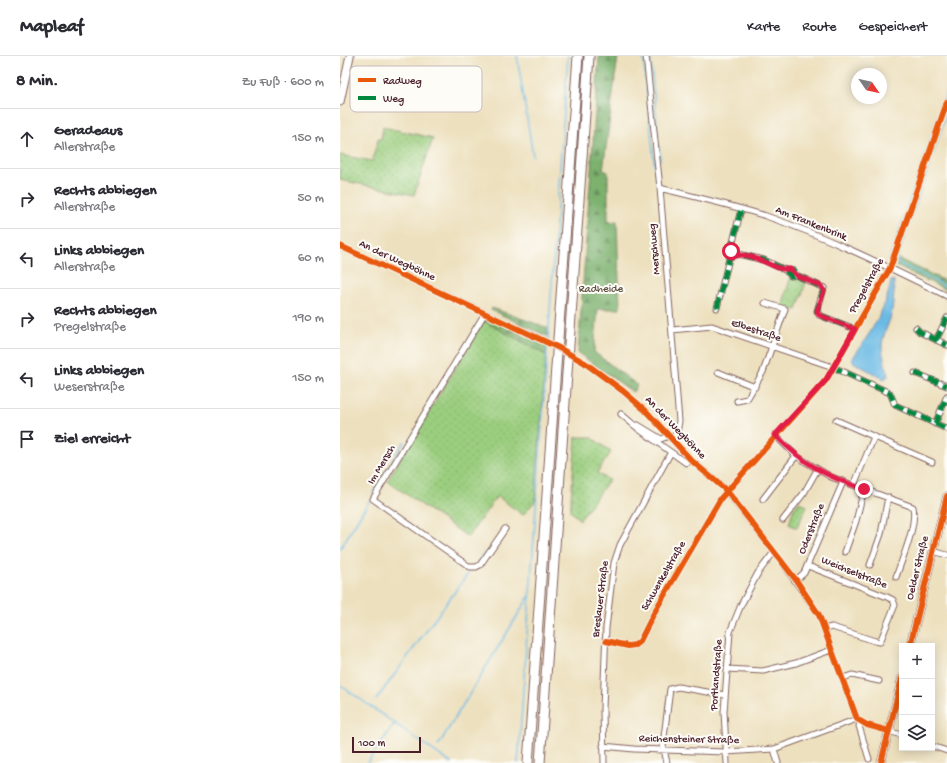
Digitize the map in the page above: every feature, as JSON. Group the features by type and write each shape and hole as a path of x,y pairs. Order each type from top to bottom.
{"highway":[{"path":"528,763 578,56"},
{"path":"540,763 590,56"}],"street":[{"path":"340,102 350,56"},
{"name":"Merschweg","path":"646,56 660,188 679,421 677,433 670,437"},
{"name":"Pregelstraße","path":"727,491 752,465 756,457 775,435 826,380 890,268 947,102"},
{"name":"Am Frankenbrink","path":"660,188 741,209 798,228 890,268 947,296"},
{"path":"717,308 741,209"},
{"path":"732,244 738,254"},
{"name":"An der Wegböhne","path":"340,246 542,339 585,363 623,391 692,461 727,491 796,580 819,615 859,720 859,726 869,759"},
{"path":"730,257 738,254 764,260 784,270 791,276 796,275 824,288 817,311 819,315 855,329"},
{"path":"737,401 747,399 763,372 785,309 765,304"},
{"name":"Im Mersch","path":"485,313 373,499 470,567 480,565 505,529"},
{"path":"936,340 947,318"},
{"name":"Elbestraße","path":"672,330 712,326 833,367 890,393 894,405 947,429"},
{"path":"916,328 920,332 947,345"},
{"path":"718,372 755,387"},
{"path":"915,373 947,386"},
{"path":"935,424 947,396"},
{"name":"An der Wegböhne","path":"621,414 661,439 670,437"},
{"path":"836,420 932,462"},
{"name":"An der Wegböhne","path":"632,422 640,430 686,463 692,461"},
{"path":"775,435 796,456 817,470 843,482 910,504 913,510 908,539 896,577"},
{"path":"854,486 874,437"},
{"name":"Breslauer Straße","path":"604,763 602,708 606,641 616,554 671,452"},
{"path":"763,499 796,456"},
{"path":"783,520 804,493 817,470"},
{"name":"Oderstraße","path":"796,580 804,573 808,566 843,482"},
{"path":"845,552 856,521 864,489"},
{"name":"Schwenkelstraße","path":"606,641 628,646 635,645 640,641 659,605 721,498 727,491"},
{"name":"Oelder Straße","path":"911,643 947,496"},
{"path":"870,565 881,534 888,497"},
{"path":"933,551 947,555"},
{"name":"Portlandstraße","path":"727,763 725,695 729,637 738,612 758,573 774,552"},
{"name":"Weichselstraße","path":"808,566 893,600 895,605 880,642 875,642 832,627 824,629"},
{"path":"727,669 763,671 796,663 832,650"},
{"path":"843,678 852,675 879,681"},
{"path":"881,763 902,679"},
{"path":"666,763 663,745 670,689 678,687 725,695"},
{"path":"859,720 899,734"},
{"name":"Reichensteiner Straße","path":"604,746 665,751 726,752 774,749 859,720"},
{"path":"935,747 947,751"},
{"path":"774,749 778,763"}],"green space":[{"name":"Radheide","path":"599,56 618,56 603,170 608,172 608,222 617,221 620,309 598,309 594,352 637,385 633,392 578,353"},
{"path":"383,127 433,138 414,195 340,180 340,155 372,161 378,139 381,139"},
{"path":"899,259 947,282 947,290 896,266"},
{"path":"797,278 806,282 797,310 782,307 790,279"},
{"path":"492,308 548,328 547,336 491,310"},
{"path":"487,318 547,347 546,355 484,321"},
{"path":"484,321 546,355 535,501 523,515 497,496 468,537 387,481"},
{"path":"576,437 591,437 611,452 597,473 609,480 580,520 570,511"},
{"path":"799,502 807,506 797,528 789,524 793,510"}],"water":[{"path":"894,280 892,311 882,345 883,357 888,376 884,379 853,362 852,359 876,322 889,292 891,281"}],"waterway":[{"path":"517,56 533,156"},
{"path":"518,763 568,56"},
{"path":"643,56 656,180"},
{"path":"650,56 658,136"},
{"path":"889,261 947,91"},
{"path":"947,112 896,262 947,287"},
{"path":"659,146 660,160"},
{"path":"373,493 404,442"},
{"path":"340,549 369,501"},
{"path":"475,565 486,551"},
{"path":"376,700 470,571"},
{"path":"438,746 528,598 531,597"},
{"path":"340,685 451,763"},
{"path":"367,763 395,723"}],"marked path":[{"path":"717,308 741,209"},
{"path":"730,257 738,254 764,260 785,270 791,276 796,275"},
{"path":"785,270 794,271 796,275 824,288 817,311 819,315 855,329"},
{"path":"936,340 947,318"},
{"path":"916,328 920,332 947,345"},
{"path":"833,367 890,393 895,405 947,429"},
{"path":"915,373 947,386"},
{"path":"935,424 947,396"}],"cycle path":[{"path":"606,641 628,646 635,645 640,641 655,611 721,498 826,380 890,268 947,102"},
{"path":"340,246 559,348 585,363 623,391 645,410 692,461 727,491 796,580 819,615 857,719 867,725 889,731"},
{"path":"911,643 947,496"},
{"path":"881,763 902,679"}],"route":[{"path":"731,251 730,257 738,254 764,260 784,270 790,269 794,271 796,275 821,286 824,288 824,291 817,311 819,315 833,319 855,329 826,380 775,435 796,456 817,470 843,482 864,489"}]}
